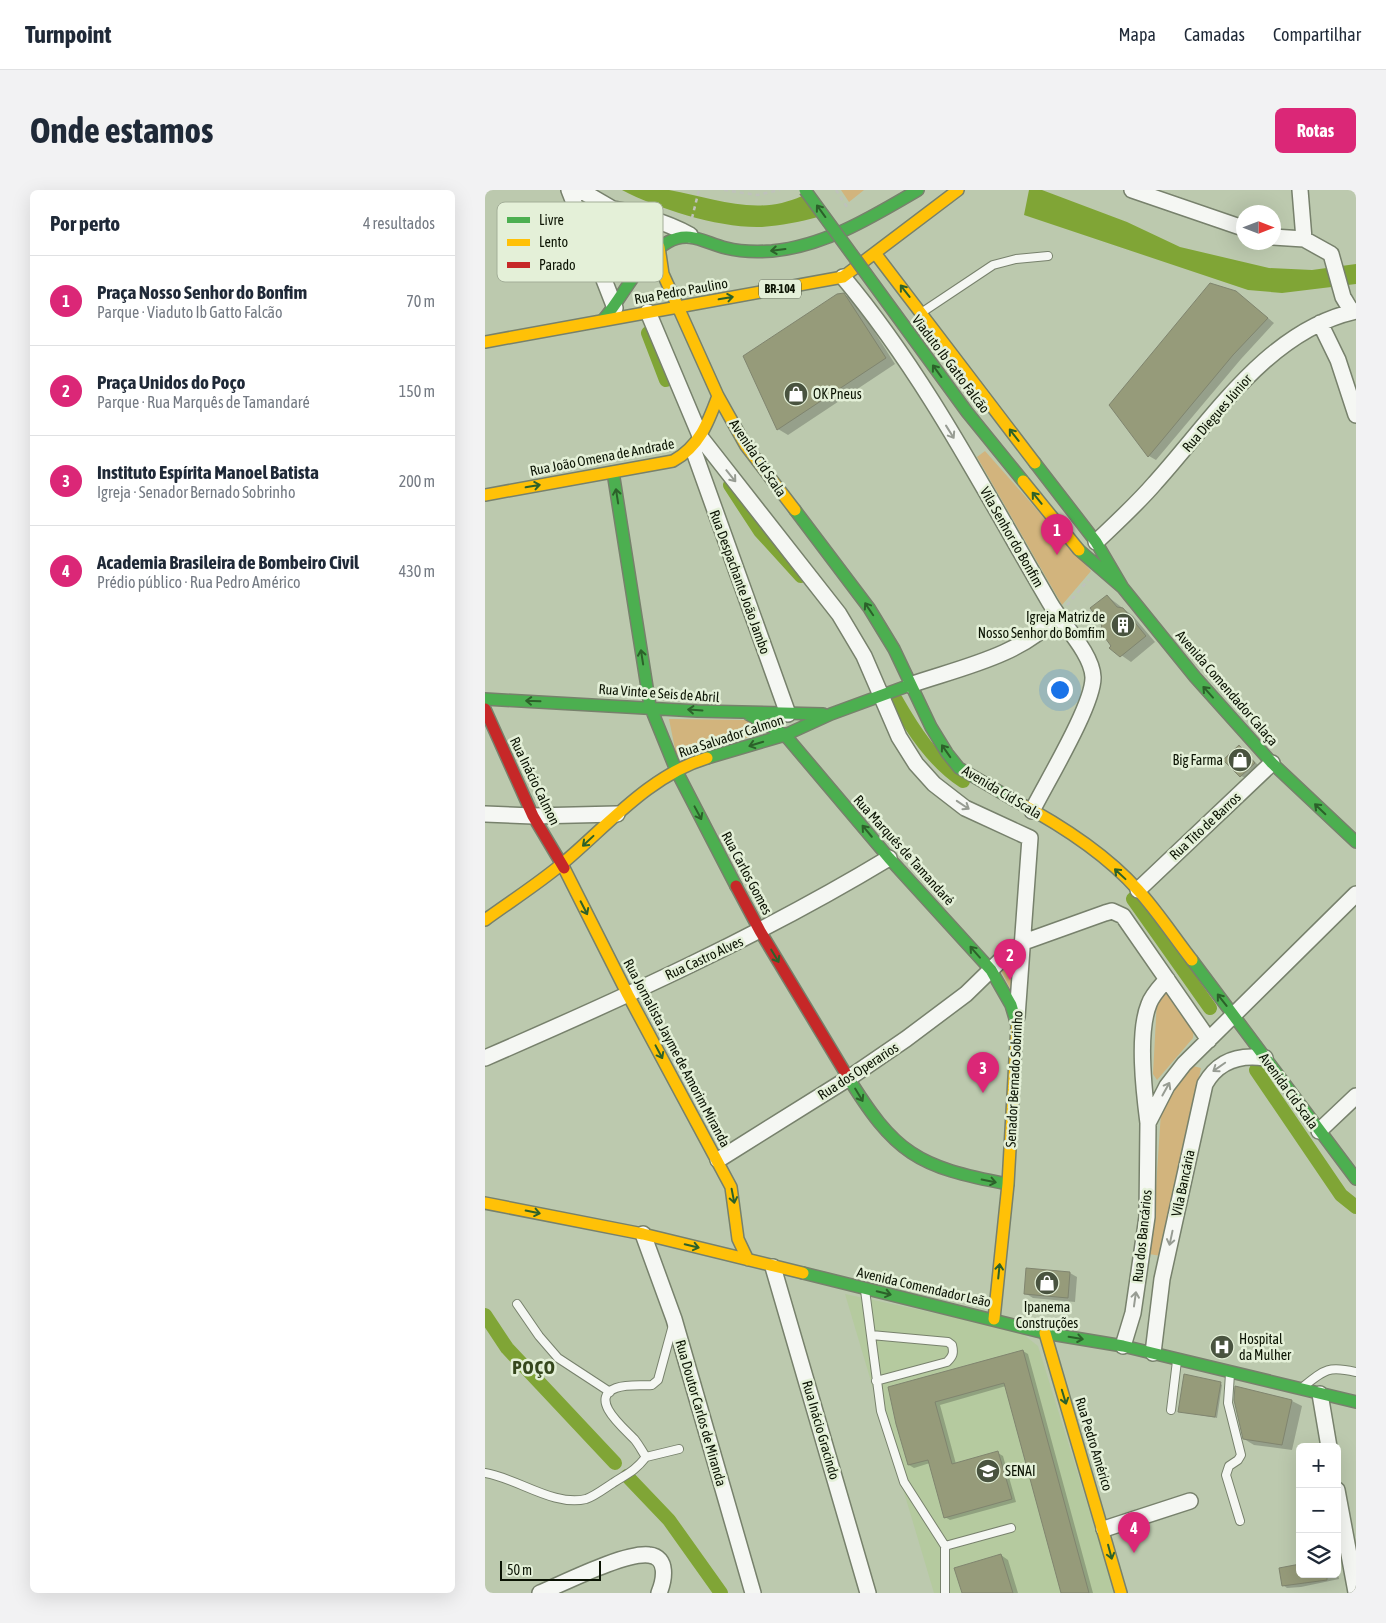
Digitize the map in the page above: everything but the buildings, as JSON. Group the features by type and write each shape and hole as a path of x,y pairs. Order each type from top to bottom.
{"main road":[{"name":"Viaduto Ib Gatto Falcão","path":"805,190 967,412 1079,550"},
{"path":"663,245 691,228 718,246 747,252 779,250 813,242 854,226 918,190"},
{"name":"BR-104","path":"875,254 958,190"},
{"path":"875,254 1096,542 1123,588"},
{"name":"Rua Pedro Paulino","path":"485,342 843,277 875,254"},
{"name":"Avenida Cid Scala","path":"663,274 718,396 746,446 869,608 893,649 931,728 947,753 959,768 1091,847 1138,890 1356,1179"},
{"path":"603,320 615,308 634,282"},
{"path":"697,444 718,396"},
{"name":"Rua João Omena de Andrade","path":"485,495 673,460 697,444"},
{"name":"Rua Carlos Gomes","path":"613,472 650,706 676,770 760,932 849,1078 883,1129 916,1158 931,1166 953,1173 1007,1184"},
{"name":"Avenida Comendador Calaça","path":"1079,550 1098,569 1123,588 1195,677 1272,763 1356,842"},
{"name":"Rua Salvador Calmon","path":"485,920 562,864 617,814 676,770 693,762 785,735 831,714 910,685"},
{"name":"Rua Vinte e Seis de Abril","path":"485,699 650,706 748,714 831,714"},
{"name":"Rua Inácio Calmon","path":"485,709 533,816 562,864"},
{"name":"Rua Marquês de Tamandaré","path":"748,714 785,735 889,858 991,970 1011,1005 1017,1024"},
{"name":"Rua Jornalista Jayme de Amorim Miranda","path":"562,864 628,995 731,1187 738,1239 748,1260"},
{"name":"Senador Bernado Sobrinho","path":"994,1319 1007,1184 1017,1024"},
{"name":"Avenida Comendador Leão","path":"485,1203 643,1234 1045,1333 1123,1346 1356,1402"},
{"name":"Rua Pedro Américo","path":"1045,1333 1104,1529 1121,1593"}],"street":[{"path":"569,190 574,202"},
{"path":"580,190 601,202"},
{"path":"1132,190 1236,226"},
{"path":"1301,190 1304,239"},
{"path":"663,222 691,228"},
{"path":"1281,238 1304,239 1327,251 1334,258 1343,298 1354,311"},
{"name":"Vila Senhor do Bonfim","path":"843,277 899,350 976,474 1057,616 1087,658 1093,674 1093,684 1086,706 1032,811"},
{"path":"605,282 615,308"},
{"name":"Rua Diegues Júnior","path":"1096,542 1154,485 1261,362 1293,338 1320,323 1354,311"},
{"name":"Avenida Cid Scala","path":"648,312 697,444 839,614 864,656 899,736 917,764 934,784 965,808 1030,838"},
{"path":"899,350 926,318"},
{"path":"1320,323 1338,360 1356,415"},
{"name":"Rua Despachante João Jambo","path":"697,444 788,714"},
{"path":"910,685 1019,646 1045,630 1057,616"},
{"name":"Rua Tito de Barros","path":"1138,890 1272,763"},
{"path":"485,814 533,816 617,814"},
{"name":"Senador Bernado Sobrinho","path":"1017,1024 1030,838"},
{"name":"Rua Castro Alves","path":"485,1058 628,995 760,932 889,858"},
{"name":"Rua dos Bancários","path":"1148,1124 1175,1074 1356,894"},
{"path":"991,970 1024,942 1112,911 1123,916 1209,1040"},
{"name":"Rua dos Operarios","path":"718,1160 849,1078 966,994 991,970"},
{"name":"Rua dos Bancários","path":"1123,1346 1133,1313 1147,1217 1148,1124 1144,1088 1145,1021 1149,1003 1167,979"},
{"name":"Vila Bancária","path":"1153,1353 1162,1279 1205,1084 1211,1073 1232,1060 1251,1056 1265,1058"},
{"path":"1319,1131 1356,1096"},
{"name":"Rua Doutor Carlos de Miranda","path":"643,1234 674,1319 753,1593"},
{"name":"Rua Inácio Gracindo","path":"773,1267 869,1593"},
{"path":"1139,1276 1162,1279"},
{"path":"1319,1394 1328,1443"},
{"path":"1104,1529 1190,1501"},
{"path":"1341,1511 1356,1592"},
{"path":"540,1593 620,1560 650,1555 657,1558 663,1565 665,1572 659,1593"}],"lane":[{"path":"926,318 941,298 993,265 1048,256"},
{"path":"864,1288 881,1410 904,1482 945,1546 945,1593"},
{"path":"517,1304 539,1336 558,1358 610,1392"},
{"path":"610,1392 630,1385 652,1385 658,1380 674,1319"},
{"path":"871,1335 948,1342 952,1345 953,1351 952,1357 947,1362 876,1381"},
{"path":"1171,1410 1177,1359"},
{"path":"1301,1389 1324,1370 1341,1368 1356,1372"},
{"path":"1230,1372 1228,1403 1241,1455 1239,1460 1229,1466 1226,1475 1241,1521"},
{"path":"610,1392 607,1408 614,1419 636,1441 646,1457"},
{"path":"485,1473 520,1483 552,1497 586,1498 633,1473 646,1457 679,1449"},
{"path":"945,1546 1011,1528"}],"path":[{"path":"691,228 699,190"},
{"path":"724,190 757,195 780,190"},
{"path":"691,228 700,222"},
{"path":"1057,616 1098,569"}],"shaded area":[{"path":"622,190 669,190 735,204 752,205 785,202 802,196 818,217 789,224 760,227 744,226 708,221 689,216 663,207 663,202 648,202"},
{"path":"841,190 864,190 849,202"},
{"path":"1029,190 1042,190 1127,222 1180,247 1269,268 1312,270 1356,264 1356,284 1282,293 1248,290 1024,215"},
{"path":"985,451 1091,571 1062,605 977,457"},
{"path":"669,719 747,720 756,726 755,736 676,754"},
{"path":"1016,954 1013,994 999,967"},
{"path":"1163,990 1171,990 1194,1027 1193,1038 1157,1080 1153,1074 1157,1000"},
{"path":"1189,1065 1201,1068 1161,1256 1149,1254 1155,1203 1161,1112 1174,1079"},
{"name":"SENAI","path":"845,1294 1019,1331 1038,1346 1115,1593 934,1593"}],"waterway":[{"path":"648,333 666,380"},
{"path":"730,485 760,531 801,576"},
{"path":"896,700 909,722 933,754 963,781"},
{"path":"1133,899 1210,1008"},
{"path":"1256,1070 1341,1195 1356,1207"},
{"path":"485,1315 507,1348 615,1463"},
{"path":"627,1476 669,1520 721,1593"}],"traffic: fast":[{"path":"805,190 967,412 1023,481"},
{"path":"663,246 676,239 690,237 743,251 772,251 792,248 848,229 918,190"},
{"path":"603,320 630,282"},
{"path":"1035,463 1096,542 1123,588"},
{"path":"613,472 650,706 676,770 736,886"},
{"path":"795,510 869,608 894,649 931,727 947,753 959,768 1012,799"},
{"path":"1079,550 1123,588 1195,677 1272,763 1356,842"},
{"path":"707,758 785,735 831,714 910,685"},
{"path":"485,699 697,711 823,714"},
{"path":"748,714 785,735 889,858 991,970 1011,1005 1017,1025"},
{"path":"1192,960 1356,1179"},
{"path":"846,1074 879,1123 911,1153 951,1171 1008,1184"},
{"path":"803,1273 1045,1333 1123,1346 1356,1402"}],"traffic: slow":[{"path":"663,274 678,307 843,277 958,190"},
{"path":"875,253 1035,463"},
{"path":"485,342 678,307 718,396 746,446 795,510"},
{"path":"485,495 673,461 690,449 696,441 706,425 718,396"},
{"path":"1023,481 1079,550"},
{"path":"485,920 554,871 648,789 686,766 707,758"},
{"path":"1012,799 1063,828 1125,876 1145,898 1192,960"},
{"path":"564,868 628,995 731,1187 738,1239 748,1260"},
{"path":"994,1319 1008,1184 1017,1025"},
{"path":"485,1203 643,1234 803,1273"},
{"path":"1045,1333 1121,1593"}],"traffic: jam":[{"path":"485,709 533,816 564,868"},
{"path":"736,886 760,931 846,1074"}],"place":[{"name":"OK Pneus","path":"796,394"},
{"name":"Praça Nosso Senhor do Bonfim","path":"1057,555"},
{"name":"Igreja Matriz de Nosso Senhor do Bomfim","path":"1123,625"},
{"name":"Big Farma","path":"1240,760"},
{"name":"Praça Unidos do Poço","path":"1010,980"},
{"name":"Instituto Espírita Manoel Batista","path":"983,1093"},
{"name":"Ipanema Construções","path":"1047,1283"},
{"name":"Hospital da Mulher","path":"1222,1347"},
{"name":"SENAI","path":"988,1471"},
{"name":"Academia Brasileira de Bombeiro Civil","path":"1134,1553"}],"district":[{"name":"POÇO","path":"534,1367"}]}
